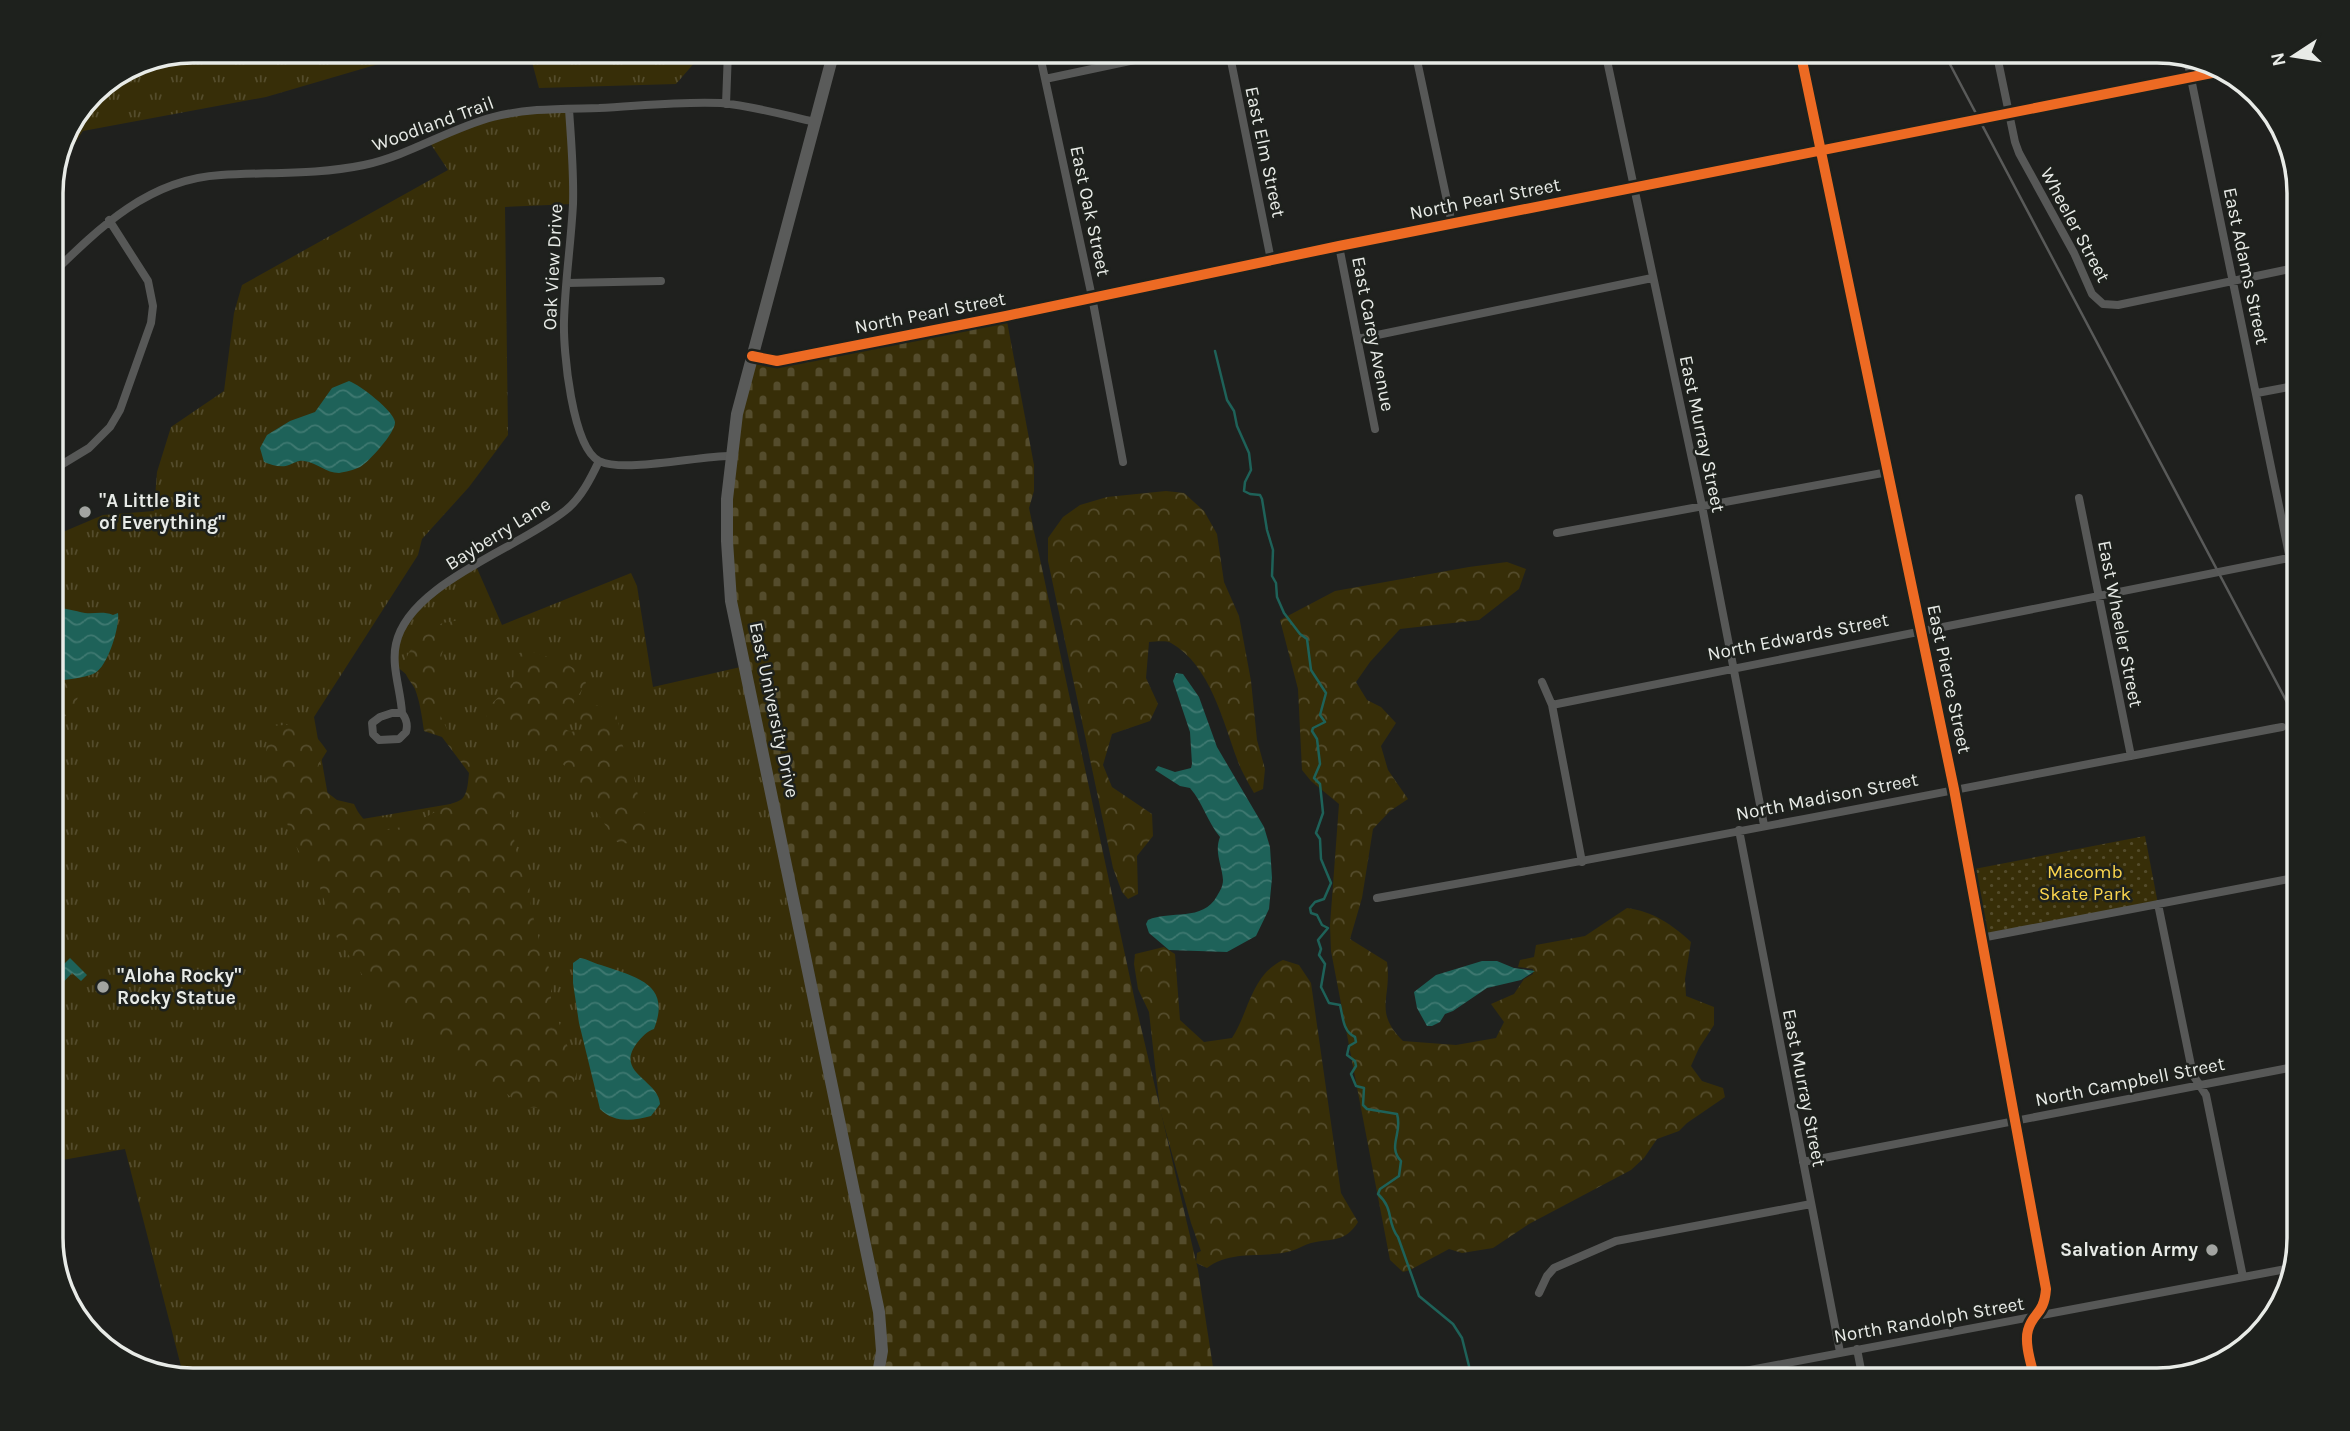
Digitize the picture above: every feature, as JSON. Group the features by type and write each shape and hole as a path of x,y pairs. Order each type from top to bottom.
{"main road":[{"name":"East University Drive","path":"831,63 737,414 730,456 726,520 731,601 880,1312 882,1352 879,1368"}],"street":[{"path":"726,104 728,63"},
{"name":"East Oak Street","path":"1042,63 1092,297 1123,461"},
{"path":"1045,79 1120,63"},
{"name":"East Elm Street","path":"1231,63 1271,260"},
{"path":"1418,63 1452,224"},
{"name":"East Murray Street","path":"1607,63 1702,506 1764,825"},
{"name":"East Pierce Street","path":"1802,63 1954,789 2046,1289 2045,1300 2029,1328 2027,1338 2033,1368"},
{"path":"1998,63 2008,111"},
{"name":"East Adams Street","path":"2189,67 2287,522"},
{"name":"North Pearl Street","path":"752,356 777,361 2008,111 2208,74"},
{"name":"Woodland Trail","path":"63,264 109,220 153,193 200,178 309,172 365,165 409,152 490,118 522,111 726,104 815,122"},
{"name":"Oak View Drive","path":"569,109 573,204 564,338 578,430 585,447 599,461"},
{"name":"Wheeler Street","path":"2008,111 2019,153 2074,253 2092,294 2099,302 2118,305 2233,280"},
{"path":"63,464 89,448 110,427 120,411 151,323 152,297 148,281 109,220"},
{"name":"East Carey Avenue","path":"1339,246 1375,429"},
{"path":"2233,280 2287,269"},
{"path":"1358,340 1652,278"},
{"path":"567,283 661,281"},
{"path":"2257,393 2287,388"},
{"path":"599,461 617,467 730,456"},
{"name":"Bayberry Lane","path":"402,713 392,713 374,720 371,729 374,737 391,740 405,735 408,723 402,713 394,653 399,632 406,619 434,591 568,509 583,490 599,461"},
{"path":"1557,533 1888,472"},
{"name":"East Wheeler Street","path":"2079,498 2131,756"},
{"name":"North Edwards Street","path":"1552,705 2287,559"},
{"path":"1542,682 1552,705 1583,862"},
{"name":"North Madison Street","path":"1377,898 1583,862 2282,727"},
{"name":"East Murray Street","path":"1739,830 1839,1352"},
{"path":"1981,938 2287,879"},
{"path":"2158,904 2193,1075 2206,1095 2243,1277"},
{"name":"North Campbell Street","path":"1803,1162 2287,1068"},
{"path":"1539,1293 1554,1268 1616,1241 1811,1204"},
{"name":"North Randolph Street","path":"1758,1368 2283,1269"},
{"path":"1857,1349 1861,1368"}],"green space":[{"path":"185,63 382,63 266,97 83,131 72,147 85,121 107,95 128,80 160,67"},
{"path":"532,63 694,63 676,84 539,88"},
{"path":"569,109 573,204 505,207 508,435 469,487 422,539 418,555 314,717 333,824 480,799 477,765 439,724 419,685 395,665 397,646 410,616 432,594 476,566 502,625 631,573 637,586 653,687 745,666 879,1312 877,1368 181,1367 125,1149 63,1160 63,532 103,515 154,511 157,472 171,427 224,391 234,313 242,285 448,170 430,143 506,114"},
{"path":"1006,316 1034,465 1034,491 1029,508 1136,1006 1198,1270 1213,1368 879,1368 882,1351 731,601 726,520 752,356 768,360"},
{"path":"1166,491 1184,493 1204,511 1217,534 1224,582 1239,616 1251,681 1257,740 1265,769 1263,789 1254,793 1239,763 1213,695 1196,665 1171,643 1149,642 1146,678 1158,704 1150,721 1112,734 1103,765 1112,787 1152,814 1153,836 1137,856 1138,894 1128,899 1122,892 1113,868 1048,561 1048,538 1063,517 1080,505 1107,497"},
{"path":"1507,562 1526,569 1519,589 1479,620 1400,629 1356,682 1367,700 1381,707 1396,723 1381,746 1388,770 1408,799 1390,811 1373,829 1362,898 1350,939 1387,962 1386,1013 1394,1031 1403,1041 1456,1045 1496,1038 1504,1022 1491,1004 1514,994 1524,979 1533,974 1533,969 1518,967 1520,960 1534,957 1536,945 1585,936 1627,908 1653,916 1691,942 1685,979 1686,996 1714,1007 1714,1025 1691,1066 1702,1081 1723,1088 1725,1097 1679,1131 1657,1139 1644,1158 1631,1170 1529,1224 1493,1248 1462,1253 1449,1249 1403,1272 1390,1260 1331,951 1330,925 1339,804 1302,770 1298,689 1280,620 1335,591"},
{"path":"470,620 475,627 450,639 442,655 437,709 450,735 501,779 510,806 515,846 521,868 529,881 531,908 551,973 551,1001 577,1072 571,1092 541,1108 523,1107 506,1093 462,1073 443,1044 422,1031 390,1004 363,976 337,938 318,882 292,838 277,793 265,781 267,737 274,726 291,725 311,732 327,751 319,764 316,778 324,790 337,800 354,804 362,817 372,825 383,829 406,826 462,799 467,790 469,773 442,737 424,731 417,694 406,675 405,667 411,649 428,630 452,621"},
{"path":"530,651 569,665 586,683 567,714 565,729 571,732 587,728 576,718 579,708 584,706 601,706 614,710 646,816 646,830 636,842 617,842 564,765 532,743 507,732 487,717 485,710 513,683 515,659 519,653"},
{"path":"63,681 77,683 78,697 63,718"},
{"name":"Macomb Skate Park","path":"2145,836 2158,904 1981,938 1969,870"},
{"path":"1164,947 1175,954 1180,1020 1204,1042 1232,1038 1257,984 1272,967 1283,960 1299,965 1311,983 1341,1193 1358,1222 1343,1237 1280,1253 1226,1258 1207,1268 1196,1263 1197,1253 1201,1251 1160,1110 1149,1012 1138,989 1134,964 1135,954"}],"water":[{"path":"349,381 383,405 395,422 387,439 364,464 339,473 304,461 283,466 264,462 260,448 267,435 290,421 315,412 332,388"},
{"path":"63,609 85,613 118,613 112,645 100,669 79,678 63,680"},
{"path":"1176,673 1183,674 1199,697 1217,747 1264,827 1270,847 1272,878 1269,909 1256,936 1227,952 1169,950 1149,933 1146,924 1148,920 1157,917 1203,909 1217,896 1223,882 1218,853 1220,837 1198,800 1190,788 1180,786 1155,770 1158,766 1175,772 1191,768 1192,764 1190,732 1173,681"},
{"path":"70,958 87,975 81,981 72,973 63,983 63,965"},
{"path":"580,958 637,978 654,992 658,1001 658,1014 654,1029 637,1043 631,1053 634,1069 658,1096 660,1104 651,1116 624,1120 611,1117 600,1109 579,1023 573,983 573,963"},
{"path":"1482,961 1497,961 1514,968 1535,971 1521,980 1487,988 1445,1014 1440,1022 1427,1026 1417,1008 1414,992 1436,975"}],"waterway":[{"path":"1215,351 1227,400 1234,411 1237,426 1249,453 1251,470 1244,491 1260,495 1262,499 1273,550 1272,576 1276,583 1277,597 1284,613 1307,639 1311,670 1326,693 1320,715 1325,722 1312,731 1317,739 1320,764 1314,778 1320,784 1323,813 1316,833 1320,839 1321,859 1331,883 1324,899 1315,902 1310,908 1311,913 1317,915 1322,925 1328,928 1318,940 1321,949 1319,955 1325,964 1321,987 1329,1003 1340,1005 1346,1028 1355,1037 1356,1042 1349,1046 1347,1055 1355,1061 1356,1066 1351,1074 1356,1086 1364,1088 1363,1105 1367,1109 1397,1114 1395,1150 1401,1161 1399,1176 1380,1189 1378,1194 1387,1205 1394,1232 1419,1296 1453,1324 1462,1338 1469,1368"}],"railway":[{"path":"1949,63 2287,702"}],"cycle path":[{"path":"1803,63 1954,789 2046,1289 2041,1309 2030,1324 2027,1336 2032,1368"},
{"path":"752,356 777,361 1339,246 2208,74"}],"place":[{"name":"\"A Little Bit of Everything\"","path":"85,512"},
{"name":"\"Aloha Rocky\" Rocky Statue","path":"103,987"},
{"name":"Salvation Army","path":"2212,1250"}]}
